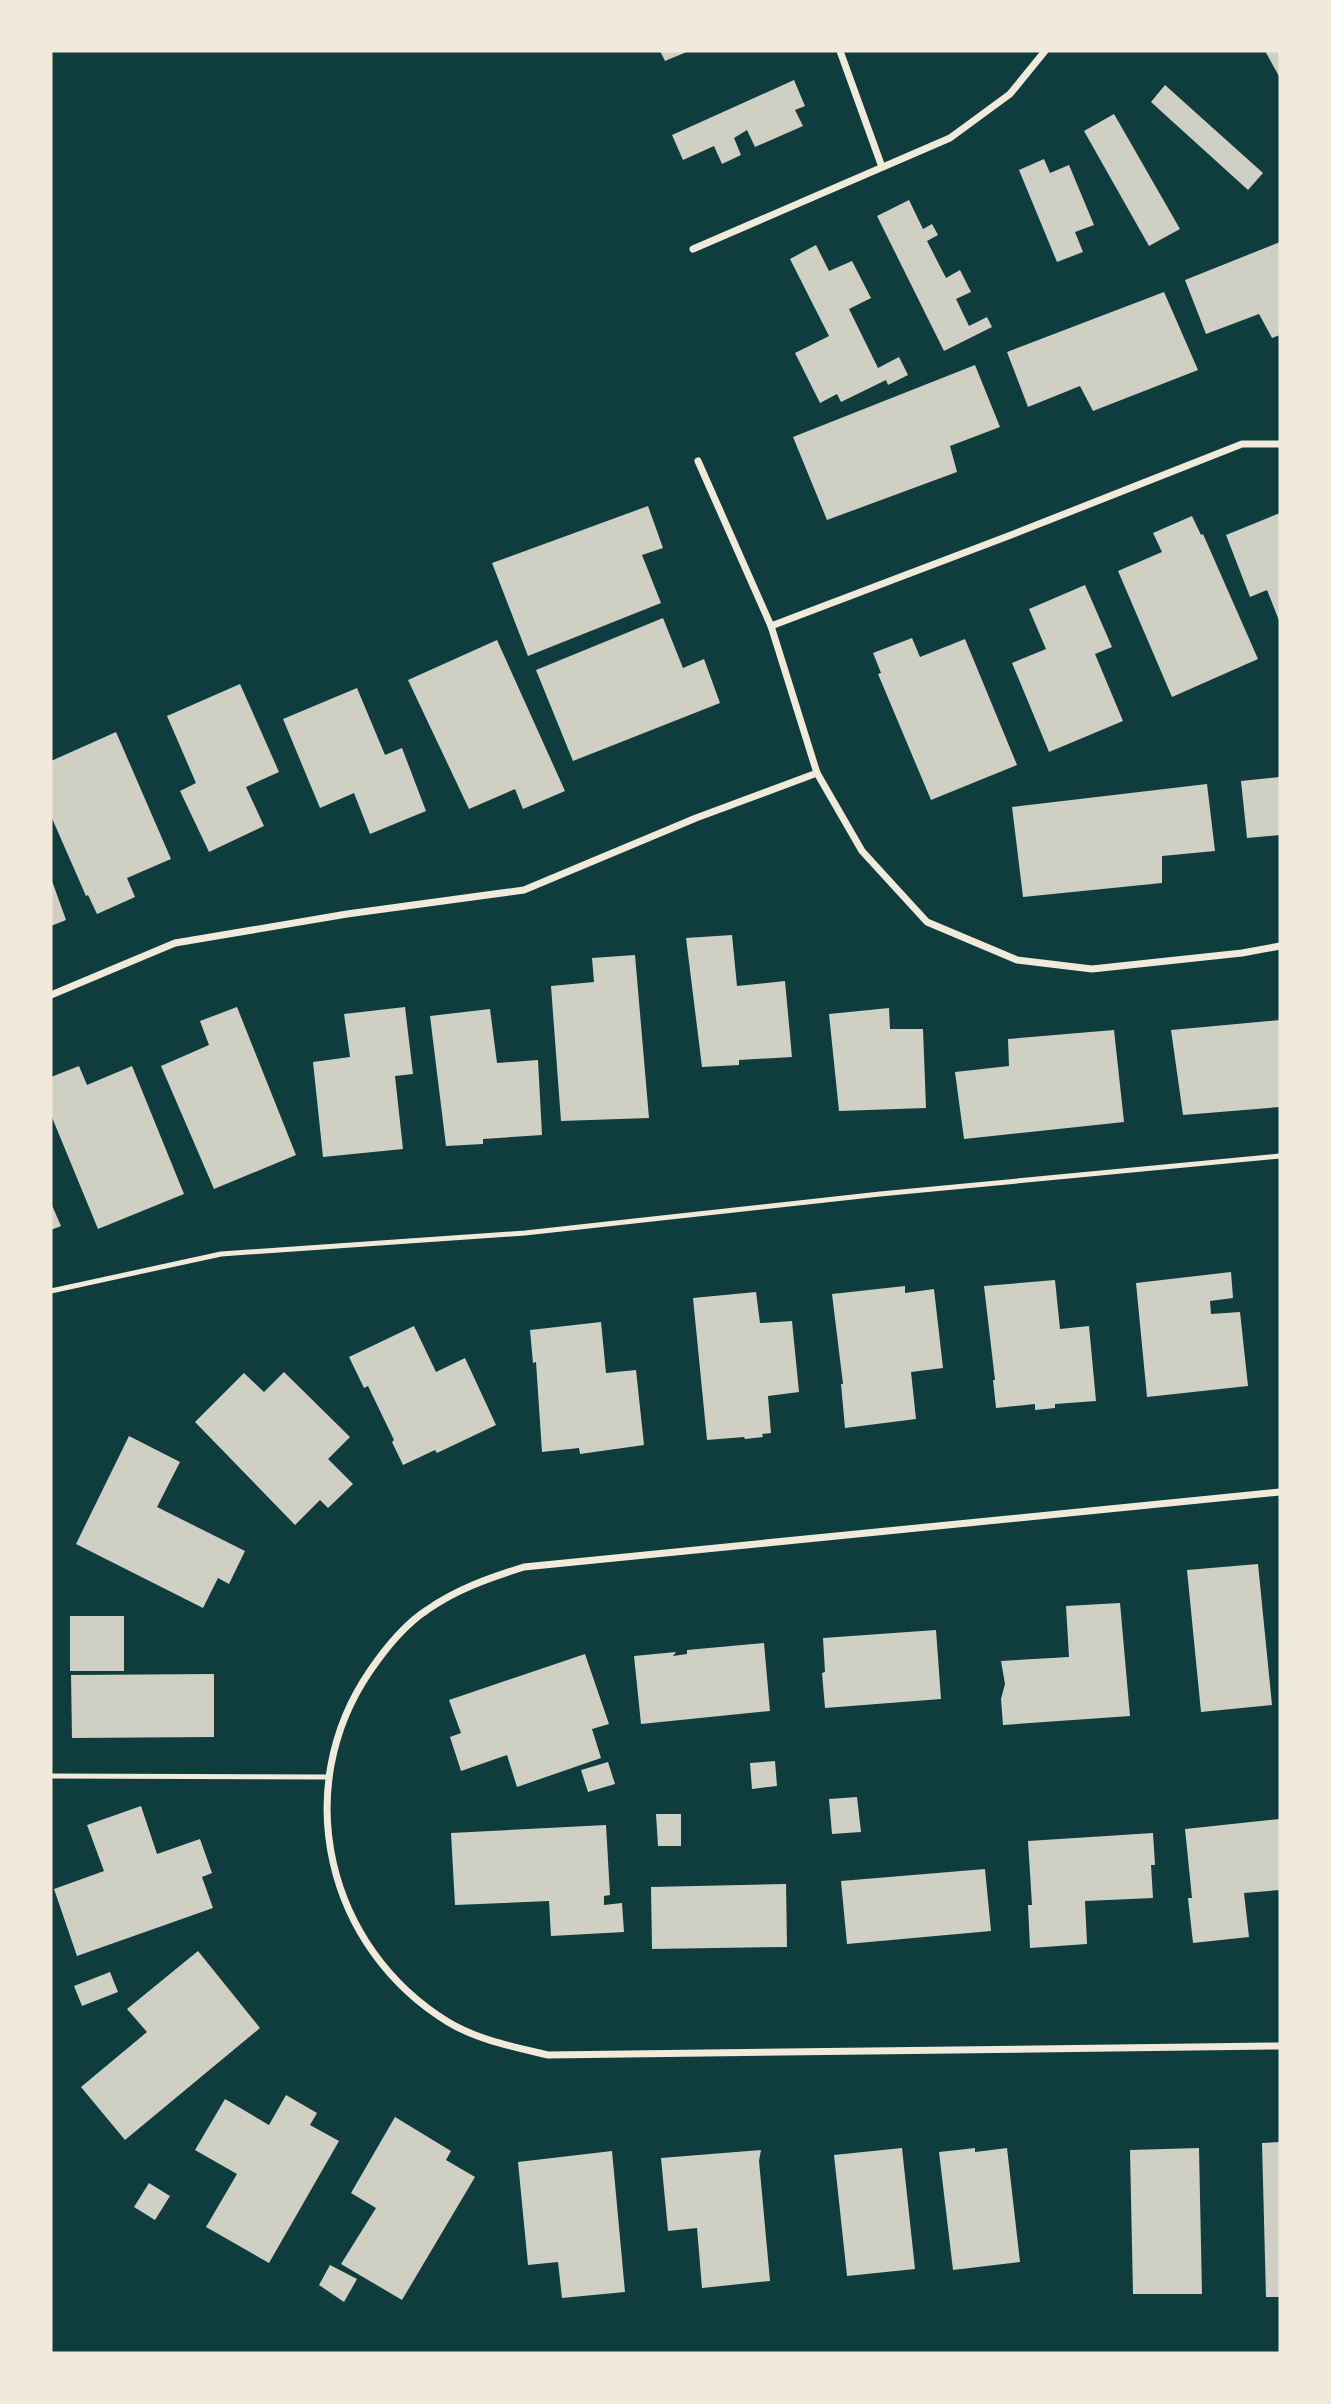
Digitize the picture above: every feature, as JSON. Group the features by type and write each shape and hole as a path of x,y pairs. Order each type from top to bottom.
{"street":[{"path":"841,51 882,167"},
{"path":"692,249 950,138 1010,93 1045,51"},
{"path":"771,626 1011,536 1242,444 1280,444"},
{"path":"698,461 771,626 817,773 862,851 928,922 1017,960 1091,969 1242,953 1280,946"},
{"path":"51,995 175,943 347,914 524,890 696,818 817,773"},
{"path":"1280,1492 524,1567 472,1584 426,1611 386,1648 354,1694 334,1746 326,1808 327,1833 338,1885 362,1939 403,1988 449,2022 495,2043 548,2054 1280,2046"}],"lane":[{"path":"51,1291 220,1254 525,1234 866,1195 1280,1156"},
{"path":"51,1776 330,1777"}],"building":[{"path":"660,51 689,51 665,61"},
{"path":"1265,51 1280,51 1280,78"},
{"path":"794,80 805,106 795,110 803,126 755,147 747,130 734,138 741,155 722,164 714,146 683,160 672,135"},
{"path":"1165,85 1263,173 1248,190 1151,102"},
{"path":"1114,114 1180,229 1149,246 1084,131"},
{"path":"1044,159 1050,173 1069,165 1094,225 1075,232 1083,252 1057,262 1019,170"},
{"path":"909,200 923,229 932,224 938,235 927,241 946,278 960,270 971,292 956,299 969,326 987,317 992,327 944,351 877,216"},
{"path":"1280,242 1280,335 1272,338 1259,314 1206,334 1185,280"},
{"path":"816,245 829,271 852,261 871,298 849,309 878,368 899,357 908,375 888,385 886,380 841,402 837,394 820,403 795,353 829,336 790,259"},
{"path":"1164,292 1198,370 1093,411 1080,386 1028,407 1007,352"},
{"path":"975,365 1000,427 950,446 957,472 827,520 793,437"},
{"path":"648,506 663,548 642,555 661,603 528,656 492,563"},
{"path":"1280,513 1280,623 1267,590 1250,597 1226,535"},
{"path":"1192,516 1201,535 1203,534 1258,659 1172,697 1118,571 1162,552 1153,533"},
{"path":"1085,585 1112,647 1095,654 1123,721 1049,752 1012,663 1046,649 1029,609"},
{"path":"663,618 683,668 704,659 720,703 573,761 536,670"},
{"path":"912,638 920,657 965,639 1017,765 931,800 878,674 881,673 873,653"},
{"path":"497,640 565,791 523,809 515,789 469,809 408,680"},
{"path":"240,684 279,772 246,787 264,826 209,852 180,791 196,783 167,716"},
{"path":"357,688 385,755 402,748 426,811 370,834 354,793 320,808 283,719"},
{"path":"116,732 171,859 127,878 135,897 97,914 88,895 86,896 51,816 51,761"},
{"path":"1280,777 1280,835 1247,838 1241,781"},
{"path":"1207,784 1215,851 1162,856 1162,883 1023,897 1012,807"},
{"path":"51,878 66,920 51,926"},
{"path":"732,935 737,986 785,981 792,1057 739,1060 739,1065 702,1067 686,938"},
{"path":"635,955 649,1118 561,1121 551,986 594,982 592,958"},
{"path":"237,1007 296,1155 214,1189 161,1066 209,1045 200,1021"},
{"path":"405,1007 413,1074 395,1076 403,1149 323,1157 313,1062 350,1057 344,1014"},
{"path":"889,1008 890,1029 923,1029 926,1108 839,1111 829,1014"},
{"path":"490,1009 497,1063 538,1060 542,1135 483,1139 483,1144 446,1146 430,1016"},
{"path":"1280,1020 1280,1107 1183,1115 1171,1030"},
{"path":"1114,1030 1124,1122 964,1139 955,1072 1009,1066 1008,1039"},
{"path":"79,1066 87,1085 132,1066 184,1194 98,1229 51,1115 51,1077"},
{"path":"51,1203 61,1226 51,1230"},
{"path":"1231,1272 1233,1298 1210,1301 1211,1314 1240,1312 1248,1386 1147,1397 1136,1283"},
{"path":"1055,1280 1060,1329 1089,1326 1096,1401 1055,1404 1055,1408 1035,1410 1035,1404 996,1408 984,1286"},
{"path":"905,1286 905,1293 934,1289 943,1368 911,1372 916,1419 845,1428 843,1384 832,1294"},
{"path":"756,1292 760,1323 792,1321 799,1392 768,1396 771,1433 745,1439 707,1440 693,1298"},
{"path":"601,1322 606,1373 636,1370 644,1445 580,1454 579,1448 542,1452 536,1362 533,1363 530,1330"},
{"path":"414,1326 436,1372 465,1358 496,1425 437,1453 435,1450 403,1465 368,1386 364,1388 349,1357"},
{"path":"284,1372 350,1437 328,1459 353,1484 328,1508 320,1500 295,1525 195,1422 244,1373 264,1392"},
{"path":"129,1436 180,1462 157,1507 245,1551 229,1584 218,1578 203,1608 76,1544"},
{"path":"1258,1564 1272,1705 1201,1712 1187,1570"},
{"path":"1120,1603 1130,1716 1003,1725 1001,1699 1005,1684 1001,1661 1069,1657 1066,1606"},
{"path":"70,1616 124,1616 124,1671 70,1671"},
{"path":"936,1630 941,1699 825,1708 823,1638"},
{"path":"764,1643 770,1711 641,1724 634,1656 676,1652 673,1656 687,1654 687,1650"},
{"path":"585,1654 609,1724 592,1729 601,1758 517,1787 507,1755 461,1771 450,1737 461,1733 449,1700"},
{"path":"214,1674 214,1737 72,1738 71,1675"},
{"path":"775,1761 777,1786 752,1789 750,1763"},
{"path":"608,1762 615,1784 588,1792 581,1770"},
{"path":"857,1797 861,1832 832,1834 829,1799"},
{"path":"141,1806 157,1854 200,1839 212,1873 202,1877 213,1908 77,1956 54,1889 104,1871 87,1825"},
{"path":"656,1814 681,1814 681,1846 658,1846"},
{"path":"1280,1819 1280,1890 1244,1893 1249,1937 1193,1943 1188,1898 1192,1898 1185,1829"},
{"path":"606,1825 610,1895 604,1896 604,1905 622,1903 624,1932 551,1936 549,1901 455,1905 451,1833"},
{"path":"1153,1833 1153,1898 1085,1901 1087,1944 1030,1948 1028,1905 1032,1905 1028,1841"},
{"path":"985,1869 991,1931 847,1944 841,1881"},
{"path":"786,1884 787,1947 652,1949 651,1887"},
{"path":"198,1951 260,2028 125,2140 81,2087 147,2032 127,2009"},
{"path":"110,1972 118,1992 82,2006 74,1986"},
{"path":"286,2095 317,2113 310,2125 339,2141 269,2263 206,2227 237,2174 195,2150 225,2099 269,2125"},
{"path":"395,2117 451,2151 446,2160 475,2177 402,2300 341,2264 376,2208 351,2193"},
{"path":"1280,2142 1280,2297 1266,2297 1262,2143"},
{"path":"902,2148 915,2269 847,2276 834,2155"},
{"path":"975,2148 975,2152 1007,2148 1020,2262 953,2270 939,2152"},
{"path":"1199,2148 1202,2294 1133,2294 1130,2150"},
{"path":"761,2150 759,2161 770,2281 702,2288 697,2228 668,2231 661,2158"},
{"path":"612,2151 625,2292 562,2298 558,2262 528,2265 518,2162"},
{"path":"149,2183 170,2196 155,2220 134,2207"},
{"path":"330,2265 357,2279 344,2302 319,2285"}]}
